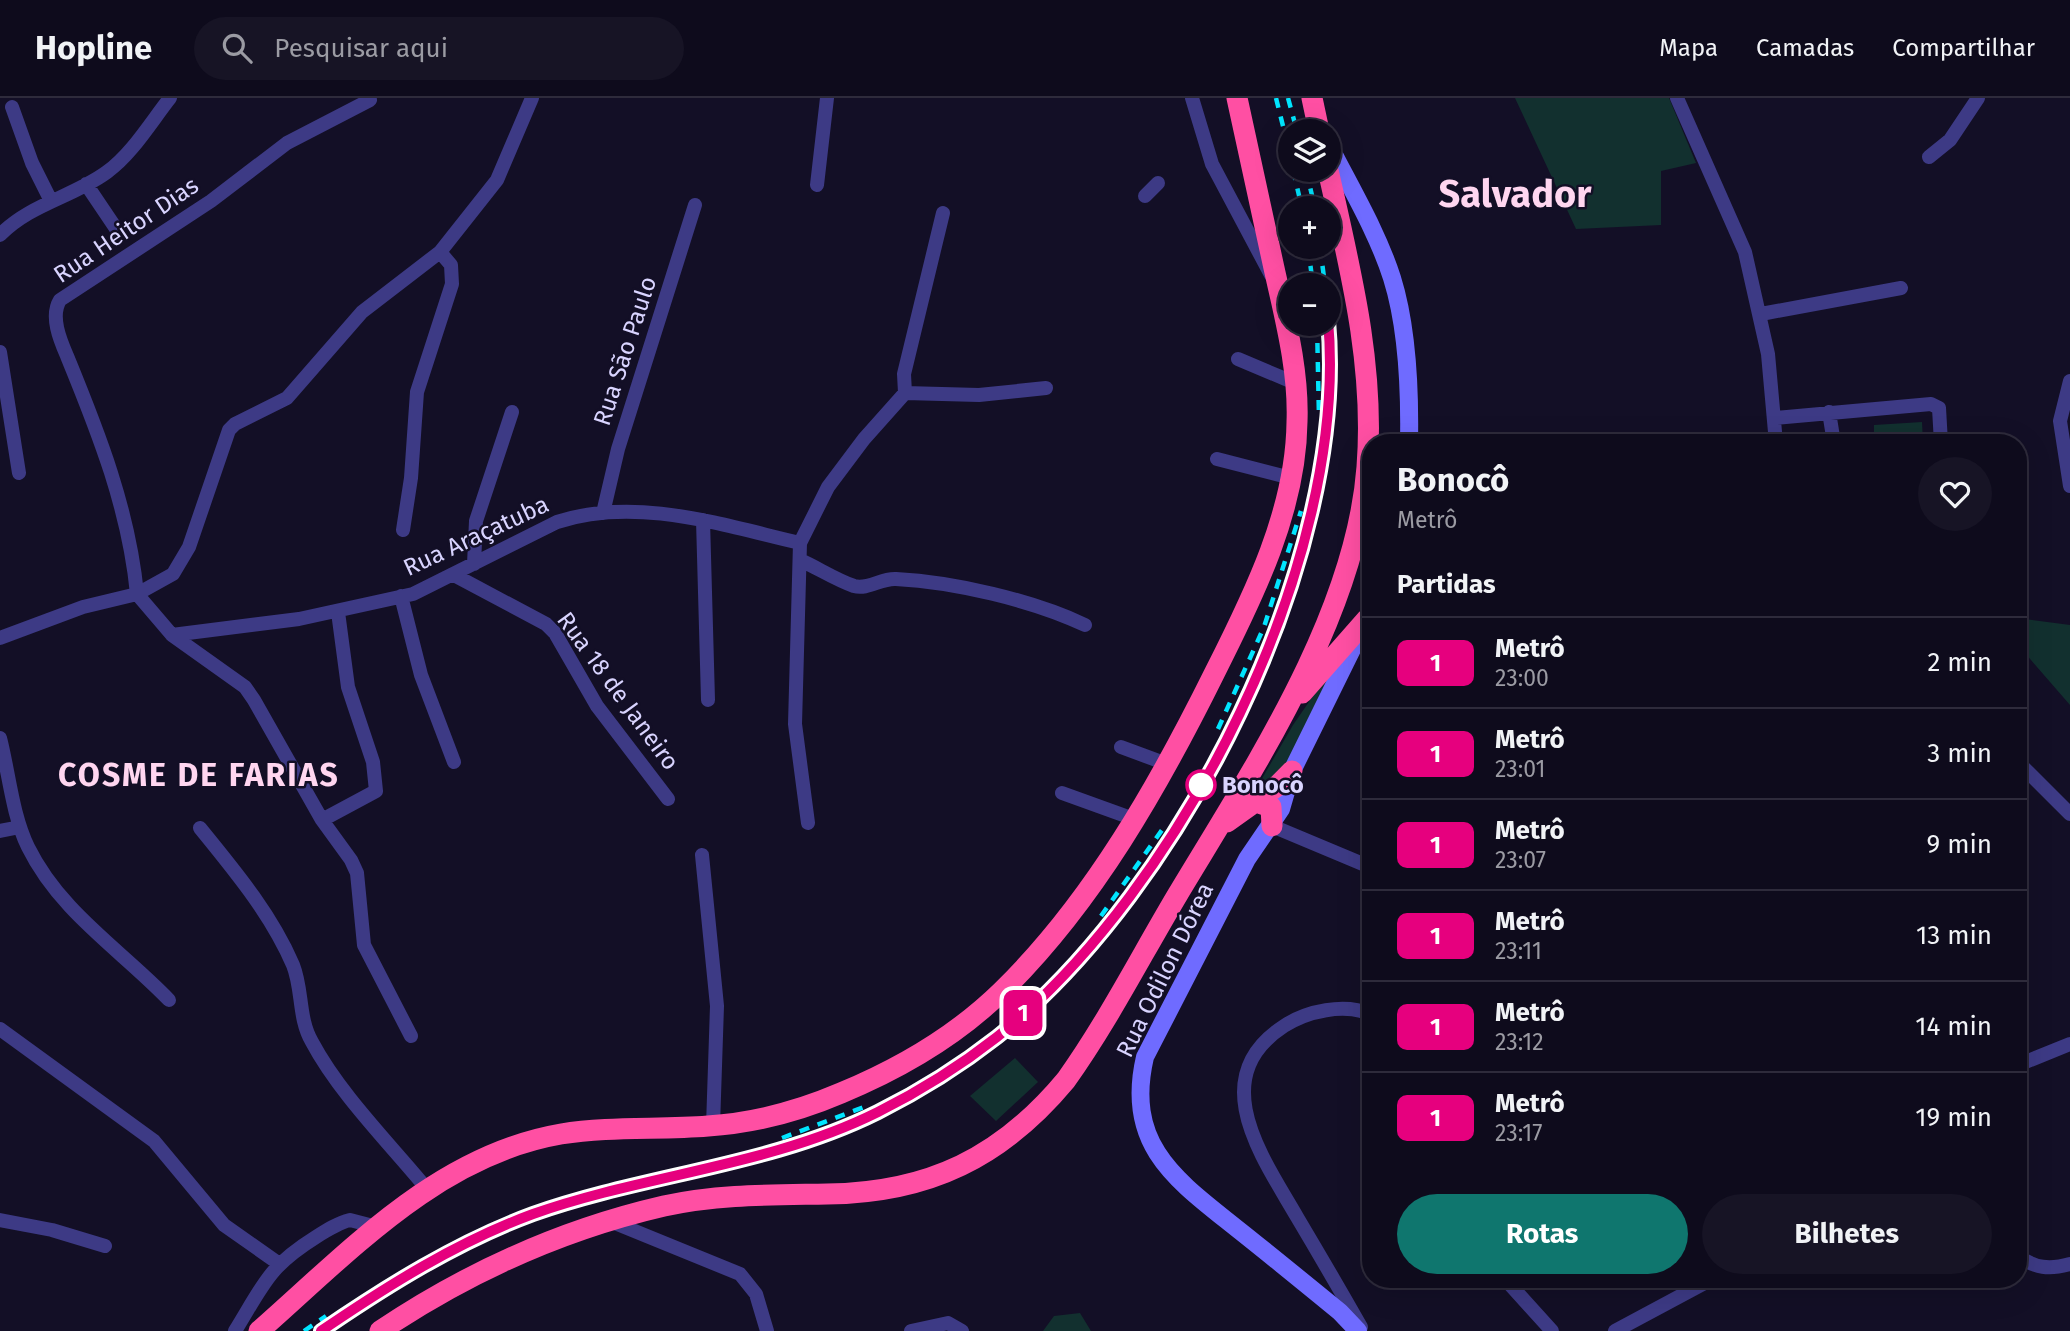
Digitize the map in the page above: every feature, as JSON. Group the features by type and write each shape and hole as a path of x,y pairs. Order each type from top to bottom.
{"highway":[{"path":"1237,98 1278,284"},
{"path":"1312,98 1317,119"},
{"path":"1331,182 1364,342 1368,387 1367,434"},
{"path":"259,1331 377,1227 427,1189 481,1159 537,1139 593,1130 713,1126 776,1114 839,1094 905,1063 956,1029 1001,992 1045,944 1134,819 1167,764 1254,590 1279,522 1291,478 1298,419 1287,336"},
{"path":"380,1331 473,1274 524,1250 609,1220 725,1195 862,1192 912,1185 947,1173 1005,1141 1050,1100 1084,1055 1279,722 1322,631 1343,578 1362,509"},
{"path":"1279,722 1362,622"},
{"path":"1215,832 1253,801 1276,787 1292,771"},
{"path":"1253,801 1271,807 1272,826"}],"street":[{"path":"0,234 23,215 86,184 119,162 170,98"},
{"path":"0,638 83,607 137,594 156,586 182,564 229,430 287,398 362,312 440,252 497,180 532,98"},
{"path":"817,185 827,98"},
{"path":"1192,98 1206,149 1278,287"},
{"path":"1677,98 1736,226 1761,314 1776,434"},
{"path":"1929,157 1950,140 1978,98"},
{"name":"Rua Heitor Dias","path":"137,594 134,563 113,473 61,341 56,305 211,201 287,143 370,100"},
{"path":"12,107 32,163 51,201"},
{"path":"1341,169 1376,238 1397,298 1407,371 1409,434"},
{"path":"1145,197 1158,183"},
{"path":"86,184 117,230"},
{"name":"Rua São Paulo","path":"603,513 618,449 695,205"},
{"path":"808,823 795,724 800,543 828,487 864,439 905,393 904,374 943,213"},
{"path":"402,530 411,478 416,392 452,284 451,265 440,252"},
{"path":"1761,314 1901,288"},
{"path":"0,352 19,473"},
{"path":"1238,359 1295,383"},
{"path":"2070,381 2060,421 2070,486"},
{"path":"905,393 979,395 1046,388"},
{"path":"1775,418 1931,404 1939,408 1940,434"},
{"path":"474,564 476,521 512,412"},
{"path":"1829,412 1833,434"},
{"path":"1217,459 1291,478"},
{"name":"Rua Araçatuba","path":"172,635 338,612 401,596 454,575 557,522 578,515 677,515 800,543"},
{"path":"703,520 708,700"},
{"path":"800,560 855,586 865,587 886,578 927,583 1030,604 1085,625"},
{"name":"Rua 18 de Janeiro","path":"454,575 546,624 555,633 601,712 668,799"},
{"path":"137,594 172,635 244,687 322,820 351,860 357,873 364,945 411,1036"},
{"path":"401,596 421,675 454,762"},
{"path":"322,820 376,791 373,762 348,687 338,612"},
{"name":"Rua Odilon Dórea","path":"1361,1331 1181,1183 1157,1154 1143,1123 1138,1087 1145,1057 1247,859 1272,826 1281,809 1292,771 1362,627"},
{"path":"0,738 20,827 28,847 54,889 113,950 169,1000"},
{"path":"1121,747 1167,764"},
{"path":"2027,771 2070,814"},
{"path":"1062,793 1134,819"},
{"path":"1272,826 1362,864"},
{"path":"0,831 20,827"},
{"path":"200,828 251,892 289,957 298,980 303,1021 311,1041 374,1125 427,1189"},
{"path":"702,855 718,1006 713,1126"},
{"path":"1361,1331 1257,1147 1245,1112 1244,1091 1247,1074 1270,1035 1287,1024 1328,1010 1347,1008 1362,1012"},
{"path":"0,1029 154,1141 224,1225 278,1263"},
{"path":"2027,1062 2070,1044"},
{"path":"0,1220 52,1230 105,1246"},
{"path":"235,1331 278,1263 341,1222 355,1220 377,1227"},
{"path":"609,1220 740,1274 757,1294 767,1331"},
{"path":"2027,1262 2043,1268 2070,1264"},
{"path":"1513,1288 1552,1331"},
{"path":"1615,1331 1695,1288"},
{"path":"911,1331 948,1323 961,1331"}],"green space":[{"path":"1515,98 1669,98 1696,163 1661,171 1661,225 1576,229"},
{"path":"1922,422 1923,434 1874,434 1874,425"},
{"path":"2027,619 2070,625 2070,705 2027,655"},
{"path":"1335,664 1279,778 1253,794 1293,725"},
{"path":"1015,1058 1038,1082 996,1121 970,1096"},
{"path":"1080,1313 1091,1331 1043,1331 1054,1316"}],"railway":[{"path":"1276,98 1281,119"},
{"path":"1288,98 1294,119"},
{"path":"1296,182 1299,196"},
{"path":"1309,182 1312,196"},
{"path":"1310,259 1311,273"},
{"path":"1322,259 1323,273"},
{"path":"1317,336 1319,418"},
{"path":"321,1331 423,1266 505,1225 576,1200 794,1145 878,1112 909,1096 983,1048 1065,974 1130,896 1189,808 1240,713 1282,613 1312,512 1328,413 1328,336"},
{"path":"1218,729 1264,627 1301,511"},
{"path":"1101,916 1162,830"},
{"path":"782,1138 864,1107"},
{"path":"304,1331 326,1316"}],"metro line":[{"name":"1","path":"321,1331 405,1276 467,1242 533,1214 809,1141 876,1113 940,1079 999,1036 1051,988 1100,934 1141,882 1173,832 1202,784 1274,631 1316,499 1331,393 1330,336"}],"place":[{"name":"Bonocô","path":"1201,785"}],"district":[{"name":"Salvador","path":"1515,194"},
{"name":"COSME DE FARIAS","path":"199,775"}]}
